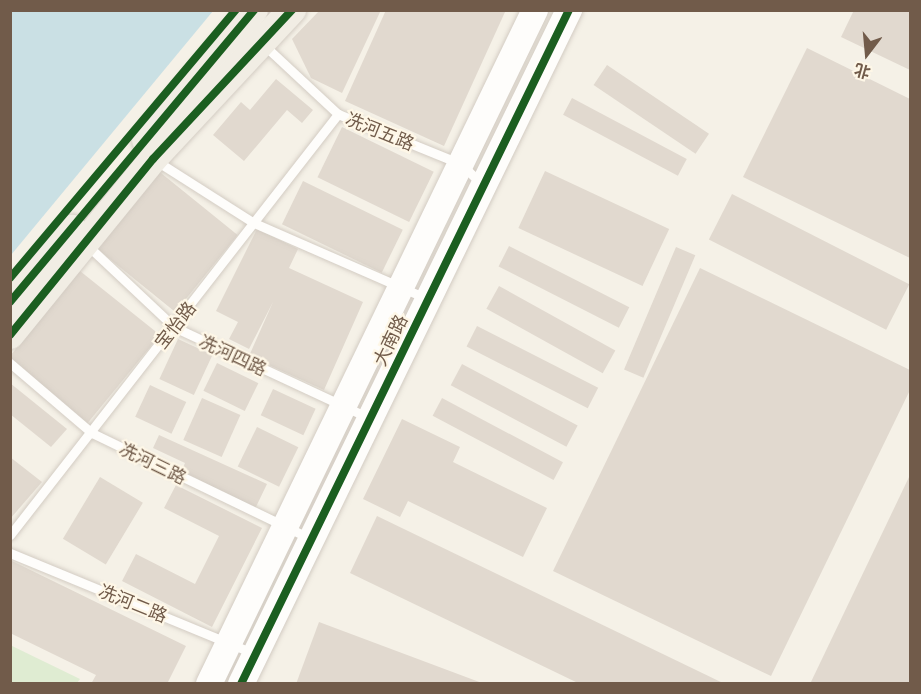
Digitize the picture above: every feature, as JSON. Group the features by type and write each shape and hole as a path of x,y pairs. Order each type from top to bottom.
{"main road":[{"path":"10,302 254,10"},
{"path":"10,335 153,159 292,10"}],"street":[{"name":"大南路","path":"209,684 536,10"},
{"name":"大南路","path":"241,684 428,299 481,183 569,10"}],"lane":[{"name":"冼河五路","path":"262,42 338,114 461,164 481,183"},
{"name":"宝怡路","path":"10,535 92,433 338,114"},
{"path":"153,159 254,224 428,299"},
{"name":"冼河四路","path":"85,243 174,327 369,418"},
{"name":"冼河三路","path":"10,363 92,433 311,539"},
{"name":"冼河二路","path":"10,553 255,654"}],"green space":[{"path":"10,645 80,679 77,683 11,683"}],"shaded area":[{"path":"10,11 213,11 11,255"}],"building":[{"path":"320,10 381,10 342,93 311,78 292,39"},
{"path":"386,10 505,12 444,146 345,101"},
{"path":"854,10 910,10 910,70 841,37"},
{"path":"807,48 910,99 910,258 743,177"},
{"path":"607,65 709,134 696,154 594,85"},
{"path":"276,79 313,110 302,123 287,110 244,161 213,135 241,102 250,110"},
{"path":"572,98 687,159 678,176 563,115"},
{"path":"342,127 434,172 409,222 317,177"},
{"path":"156,169 238,235 175,312 94,246"},
{"path":"545,171 669,229 643,286 518,228"},
{"path":"303,181 403,230 382,273 282,224"},
{"path":"732,194 909,284 886,330 709,239"},
{"path":"257,229 298,249 289,268 363,302 324,390 249,356 273,302 249,349 229,339 238,322 216,311"},
{"path":"509,246 629,307 619,328 499,266"},
{"path":"676,247 695,255 643,378 624,369"},
{"path":"700,268 910,370 910,390 771,676 553,571"},
{"path":"80,271 160,335 86,425 10,363 10,356"},
{"path":"499,286 615,350 603,373 486,309"},
{"path":"477,326 598,388 588,408 467,346"},
{"path":"178,339 212,355 194,395 159,379"},
{"path":"217,363 258,383 245,411 203,391"},
{"path":"462,364 578,426 566,447 451,385"},
{"path":"10,383 67,429 51,447 10,414"},
{"path":"150,385 186,402 171,434 135,417"},
{"path":"273,389 316,409 303,435 261,415"},
{"path":"202,398 240,415 222,457 183,440"},
{"path":"442,398 563,462 554,480 433,416"},
{"path":"402,419 460,447 453,462 547,508 523,557 408,501 400,517 363,499"},
{"path":"257,427 298,447 279,487 238,467"},
{"path":"159,435 267,484 254,511 179,476 185,463 153,448"},
{"path":"10,457 42,482 10,519"},
{"path":"910,475 910,684 810,684"},
{"path":"100,477 143,503 106,564 63,539"},
{"path":"176,485 262,528 212,627 122,581 136,554 195,584 219,536 164,508"},
{"path":"377,516 725,684 580,684 350,573"},
{"path":"10,560 186,646 167,684 91,684 96,675 10,633"},
{"path":"319,622 482,683 296,684"}],"cycle path":[{"path":"10,278 236,10"},
{"path":"10,302 254,10"},
{"path":"10,335 153,159 292,10"},
{"path":"241,684 569,10"}]}
